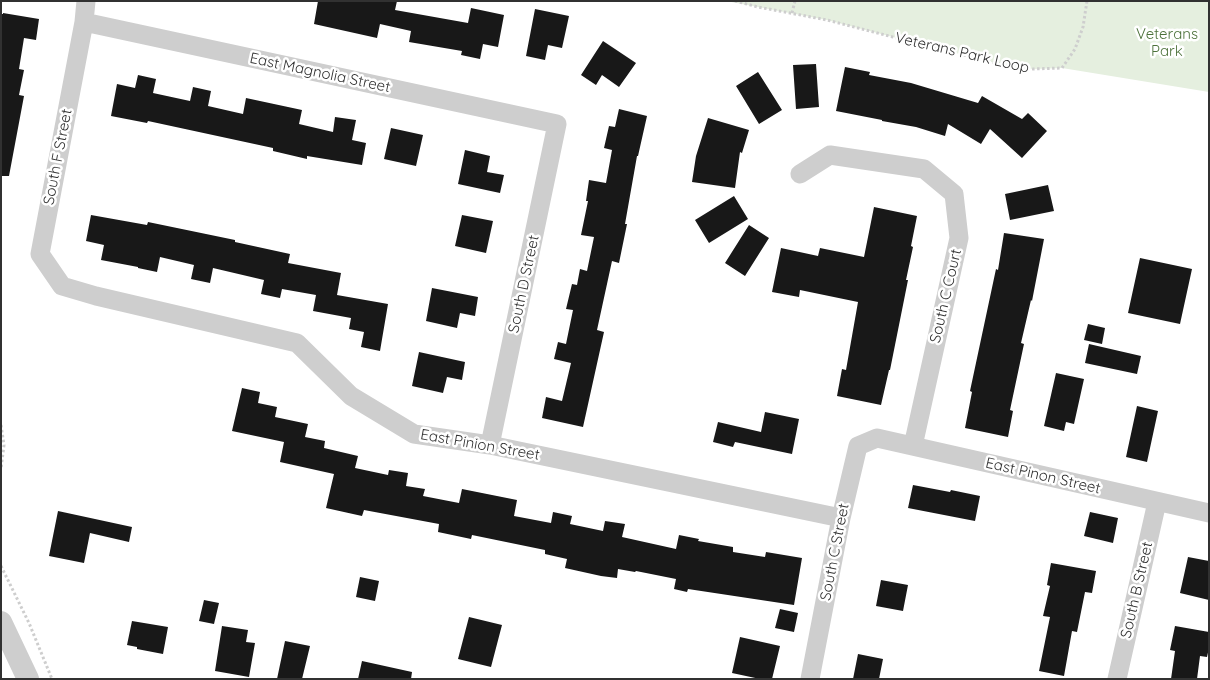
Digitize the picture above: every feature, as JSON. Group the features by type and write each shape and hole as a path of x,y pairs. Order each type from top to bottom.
{"street":[{"name":"South F Street","path":"62,286 40,254 84,22 86,1"},
{"name":"East Magnolia Street","path":"84,22 557,124"},
{"name":"South D Street","path":"490,445 557,124"},
{"name":"South C Court","path":"800,174 830,155 924,169 954,194 959,238 913,446"},
{"name":"East Pinion Street","path":"62,286 96,296 297,344 351,396 414,434 490,445 841,518"},
{"name":"East Pinon Street","path":"877,438 1209,513"},
{"name":"South C Street","path":"810,679 841,518 858,446 877,438"},
{"name":"South B Street","path":"1117,679 1157,502"},
{"path":"1,622 28,679"}],"path":[{"name":"Veterans Park Loop","path":"735,1 827,20 916,44 1003,65 1033,70 1062,68 1075,49 1083,27 1087,1"},
{"path":"792,14 795,1"},
{"path":"1,424 4,445 1,469"},
{"path":"1,566 52,679"}],"green space":[{"name":"Veterans Park","path":"726,1 1209,1 1209,92 1062,68 1033,69 1003,65 827,20"}],"building":[{"path":"318,1 397,1 395,10 468,23 471,8 504,15 498,47 483,44 480,59 461,55 462,51 409,42 411,31 380,24 377,38 314,24"},
{"path":"535,9 569,16 562,48 548,45 545,60 526,56"},
{"path":"1,14 39,19 36,40 24,38 19,69 24,70 19,95 24,96 9,176 1,176"},
{"path":"603,41 636,63 619,87 602,75 596,85 581,75"},
{"path":"816,64 819,107 796,109 793,65"},
{"path":"845,67 870,72 869,75 911,83 978,103 982,96 1022,119 1028,113 1047,131 1022,158 990,129 981,144 948,124 945,136 916,127 836,111"},
{"path":"758,72 782,110 759,124 736,86"},
{"path":"138,75 156,79 153,93 190,101 193,87 211,91 208,106 243,114 246,98 302,110 299,124 333,132 335,117 356,120 352,140 366,143 362,165 307,156 307,159 273,151 273,148 148,121 147,123 111,116 117,84 135,88"},
{"path":"619,109 647,116 637,156 619,263 612,261 597,330 604,332 583,427 542,418 546,397 562,401 571,363 554,359 558,342 566,344 573,310 566,309 572,284 577,285 580,269 587,271 594,237 581,235 588,201 586,201 589,180 606,183 612,150 604,148 609,126 615,127"},
{"path":"708,118 749,130 742,153 740,152 735,188 692,182 696,156"},
{"path":"391,128 423,135 416,166 384,159"},
{"path":"465,150 490,156 487,172 504,175 500,193 458,184"},
{"path":"1048,185 1054,211 1010,220 1005,194"},
{"path":"734,196 748,219 709,243 695,220"},
{"path":"874,207 917,216 906,280 908,280 881,405 837,396 842,369 846,370 858,302 800,290 799,297 772,292 781,248 818,256 820,248 864,257"},
{"path":"91,215 147,225 148,222 235,240 235,242 290,254 288,263 341,273 337,295 388,304 380,351 361,347 364,332 349,329 351,318 313,311 316,295 282,289 280,298 261,294 264,280 213,268 210,283 191,279 194,265 160,257 157,272 101,260 104,245 86,241"},
{"path":"462,215 493,221 486,253 455,246"},
{"path":"749,225 769,238 745,276 725,263"},
{"path":"1004,233 1044,239 1032,301 1021,343 1024,344 1010,410 1013,411 1008,437 965,428 972,392 970,391 996,269 998,270"},
{"path":"1140,258 1192,269 1180,324 1128,313"},
{"path":"432,288 478,297 475,316 460,313 457,328 426,321"},
{"path":"1088,324 1105,328 1102,344 1084,340"},
{"path":"1089,344 1141,356 1137,374 1085,363"},
{"path":"419,352 465,362 462,380 447,377 443,393 412,386"},
{"path":"1056,373 1084,379 1074,424 1066,422 1064,431 1044,426"},
{"path":"242,388 260,392 258,403 277,407 275,417 308,424 305,437 325,441 324,448 358,456 355,468 388,475 389,470 408,473 406,486 425,489 423,496 459,503 462,489 517,500 514,516 551,523 553,512 572,516 570,524 603,531 605,521 625,524 622,537 676,549 679,535 699,539 698,541 733,547 733,552 765,557 766,552 802,558 794,605 688,589 687,592 674,589 676,579 636,571 618,569 617,578 601,576 565,568 567,559 545,554 545,550 472,535 471,539 438,532 439,524 364,510 362,516 326,508 334,474 280,462 284,442 232,431"},
{"path":"1137,406 1158,411 1147,462 1126,457"},
{"path":"765,412 799,419 792,454 735,442 733,447 713,442 718,422 761,432"},
{"path":"913,485 980,496 975,521 908,508"},
{"path":"58,511 132,527 129,542 90,533 84,563 49,556"},
{"path":"1090,512 1118,518 1113,543 1084,536"},
{"path":"1188,557 1209,561 1209,600 1180,593"},
{"path":"1051,563 1096,571 1092,593 1085,592 1077,632 1072,631 1064,676 1039,671 1050,617 1043,616 1050,586 1047,585"},
{"path":"360,577 379,581 375,601 356,597"},
{"path":"881,580 908,585 903,611 876,606"},
{"path":"204,600 219,603 214,624 199,621"},
{"path":"780,609 798,613 794,632 775,628"},
{"path":"469,617 502,625 491,667 458,659"},
{"path":"132,621 168,627 163,654 127,645"},
{"path":"222,626 248,630 246,642 255,643 249,677 215,671"},
{"path":"1175,626 1209,632 1207,657 1200,656 1197,679 1171,679 1175,651 1170,650"},
{"path":"740,637 780,646 772,679 760,679 732,673"},
{"path":"285,641 310,646 302,679 277,679"},
{"path":"858,654 883,659 879,679 853,679"},
{"path":"362,661 412,672 411,679 358,679"}]}
